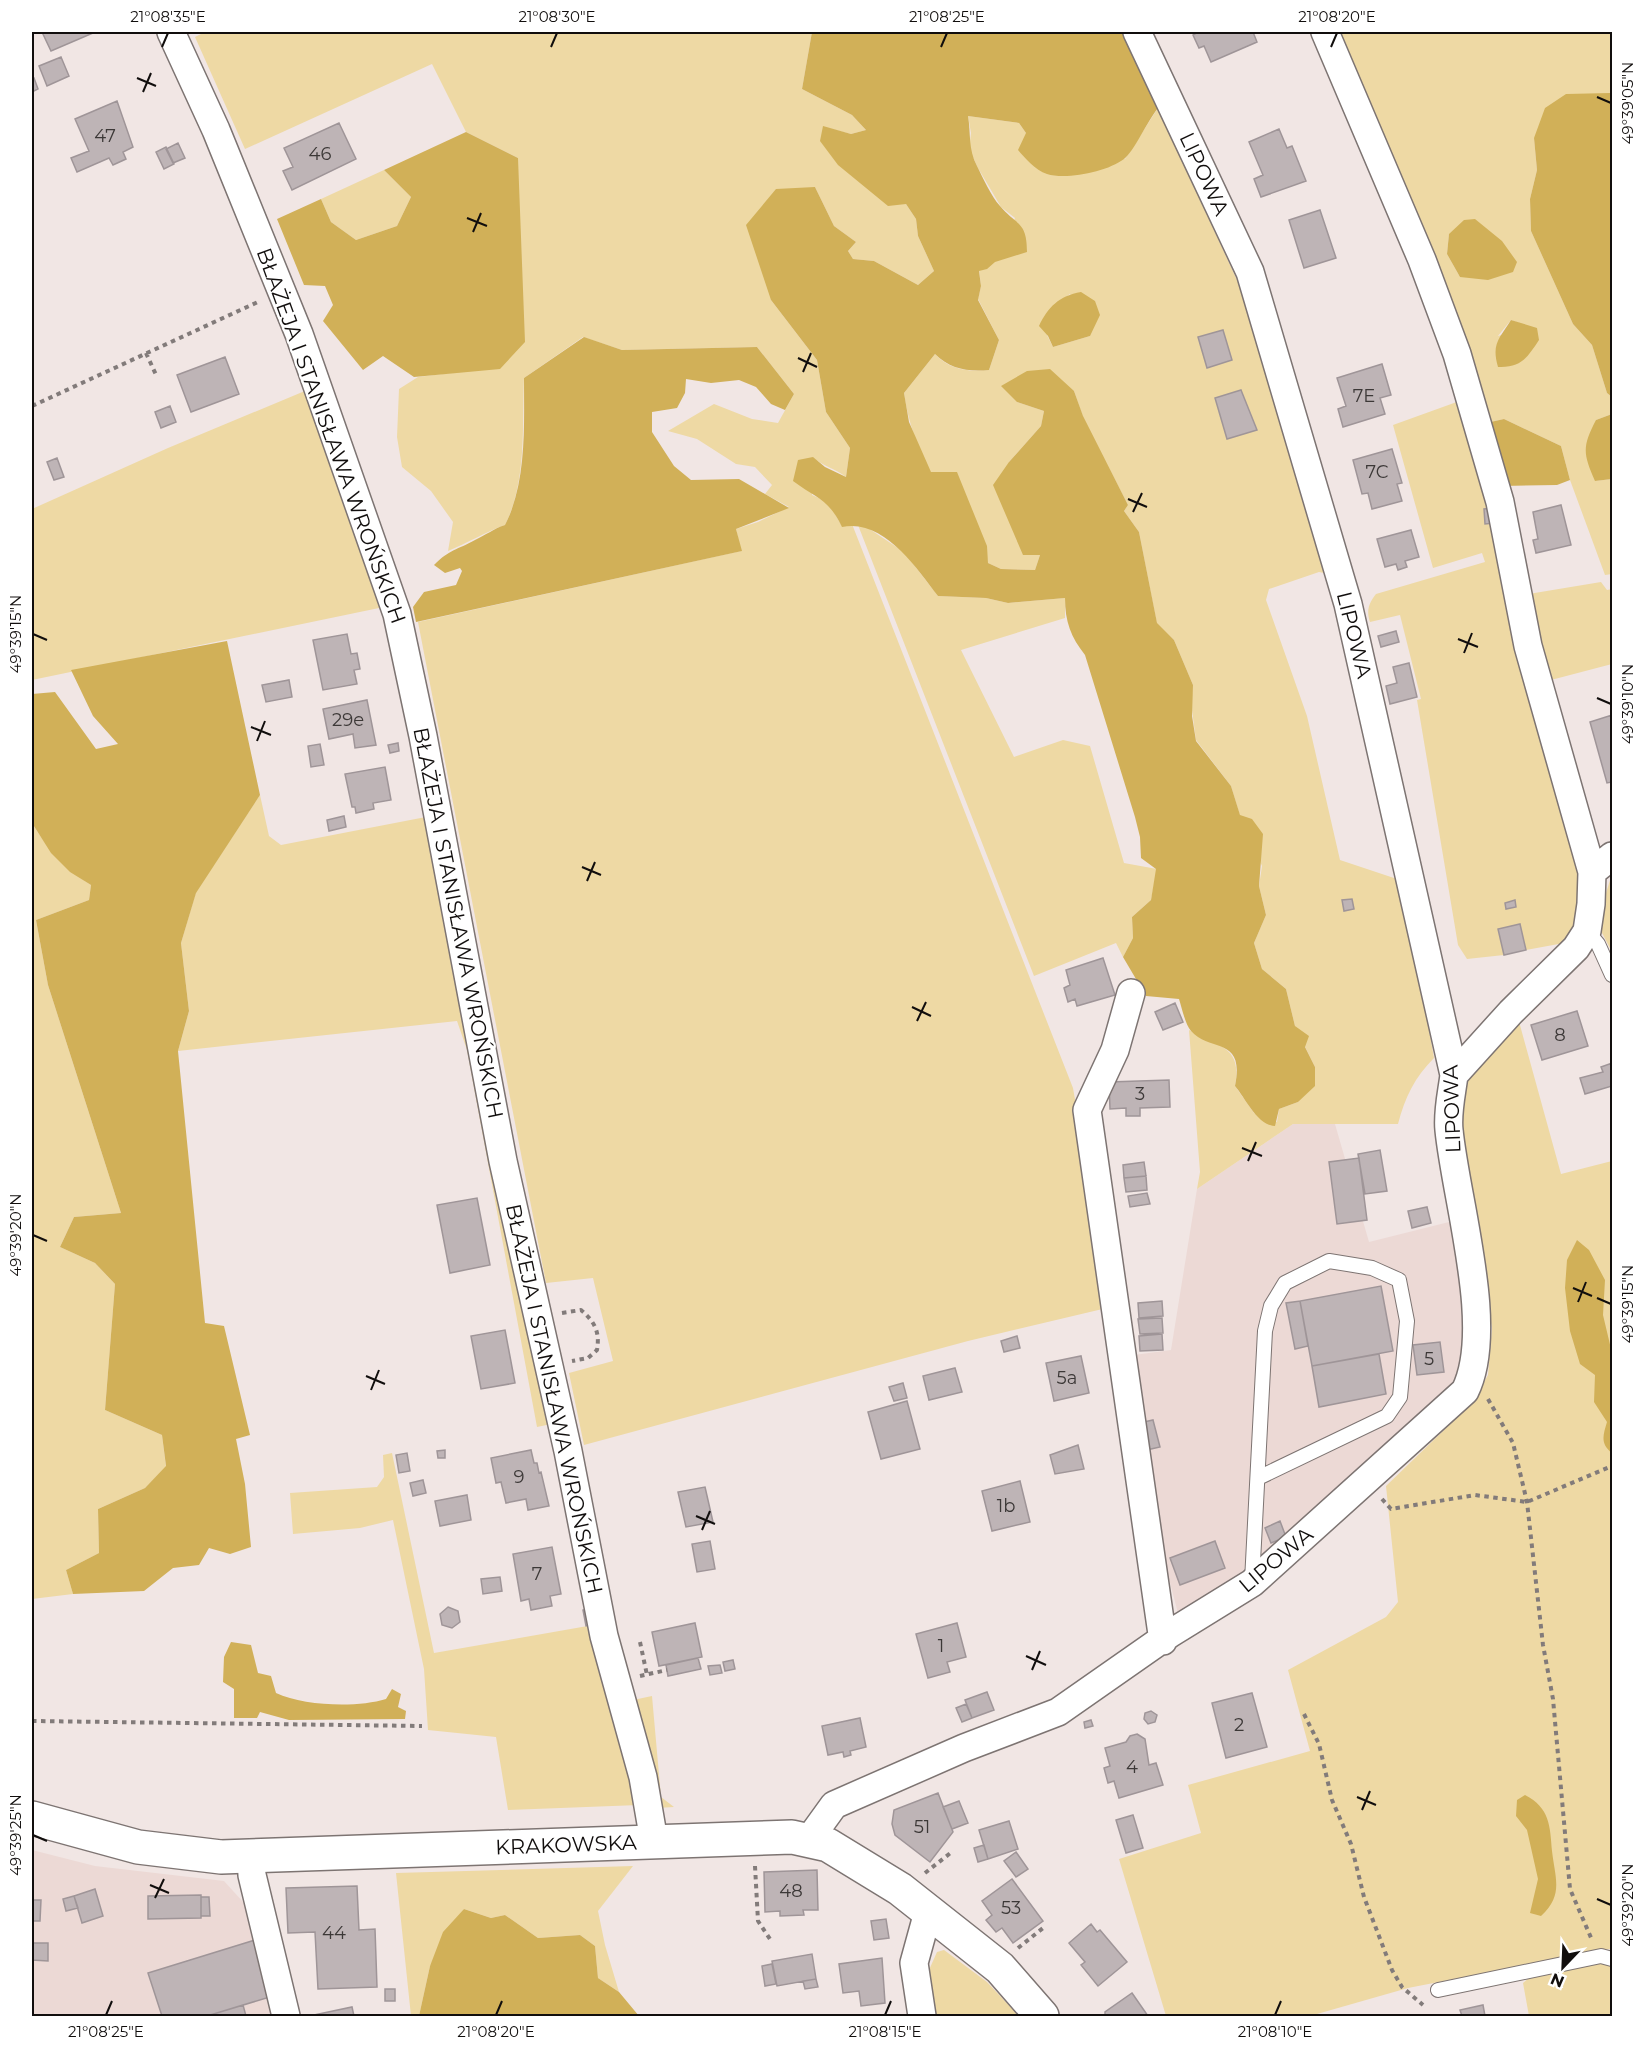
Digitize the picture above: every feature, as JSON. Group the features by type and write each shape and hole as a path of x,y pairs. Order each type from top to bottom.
{"street":[{"name":"BŁAŻEJA I STANISŁAWA WROŃSKICH","path":"171,32 216,130 282,291 397,614 423,736 503,1161 550,1371 604,1636 643,1777 654,1841"},
{"name":"LIPOWA","path":"808,1841 834,1805 964,1748 1058,1712 1252,1583 1465,1391 1474,1374 1479,1323 1449,1127 1454,1075 1351,590 1250,272 1137,32"},
{"path":"1325,32 1422,260 1457,354 1500,502 1528,646 1602,864 1591,904 1587,931 1576,948 1511,1012 1454,1075"},
{"path":"1131,993 1115,1050 1087,1110 1163,1641"},
{"name":"KRAKOWSKA","path":"32,1818 138,1847 221,1857 755,1836 792,1837 828,1845 900,1888 1000,1968 1042,2016"},
{"path":"251,1857 252,1875 286,2016"},
{"path":"922,2016 914,1963 928,1911"}],"lane":[{"path":"1587,931 1598,944 1612,975"},
{"path":"1252,1583 1265,1331 1271,1306 1285,1283 1329,1261 1372,1268 1399,1280 1407,1321 1400,1397 1387,1416 1258,1478"},
{"path":"1438,1990 1607,1957"}],"path":[{"path":"32,406 282,291"},
{"path":"146,353 157,377"},
{"path":"538,1320 581,1310 593,1320 599,1336 597,1350 588,1358 566,1361 550,1371"},
{"path":"1474,1374 1513,1443 1527,1502 1543,1645 1553,1699 1570,1889 1586,1930 1607,1957"},
{"path":"1364,1482 1391,1509 1475,1495 1527,1502 1612,1466"},
{"path":"640,1642 647,1675"},
{"path":"632,1678 667,1670"},
{"path":"1304,1714 1319,1744 1332,1800 1351,1844 1364,1897 1383,1948 1402,1987 1423,2005"},
{"path":"32,1721 422,1726"},
{"path":"918,1878 934,1868 953,1851"},
{"path":"754,1858 758,1921 771,1942"},
{"path":"1018,1948 1043,1928"}],"shaded area":[{"path":"205,32 812,32 802,89 852,115 866,130 851,134 823,127 906,204 916,219 918,236 934,271 918,285 874,261 853,259 848,251 856,242 834,226 815,187 771,300 817,360 826,412 850,448 846,477 812,457 812,495 828,502 842,526 852,524 1073,1088 1111,1307 968,1341 584,1445 569,1373 613,1361 593,1278 546,1283 418,622 741,551 736,529 758,522 789,507 765,494 772,485 755,467 736,464 697,439 668,431 714,404 752,419 778,423 794,394 757,347 622,350 583,337 524,378 520,472 512,508 505,525 448,551 453,522 431,491 402,467 397,437 399,389 418,377 459,372 518,158 466,132 432,64 245,149 195,37"},
{"path":"812,32 1125,32 1158,108 1124,159 1097,171 1065,176 1055,176 1038,170 1018,150 1026,133 1019,123 968,116 974,160 997,202 1023,229 1027,252 995,262 987,269 979,271 981,286 978,300 999,340 989,370 953,366 935,354 904,393 909,422 931,472 957,472 987,546 988,563 1001,569 1035,570 1040,555 1023,555 993,485 1009,462 1041,426 1044,411 1017,402 1001,386 1027,371 1050,369 1074,391 1083,416 1128,505 1124,511 1139,532 1157,623 1174,640 1193,685 1192,716 1196,741 1231,786 1240,815 1252,819 1263,834 1259,886 1266,915 1254,943 1262,969 1286,989 1295,1026 1309,1036 1305,1047 1315,1067 1315,1086 1298,1102 1279,1109 1275,1126 1269,1125 1257,1116 1235,1086 1237,1070 1231,1052 1199,1038 1191,1031 1179,999 1146,996 1123,957 1133,938 1132,917 1151,900 1156,869 1141,858 1140,837 1135,817 1085,655 1070,629 1065,598 1008,603 986,598 938,596 909,559 885,537 857,526 842,527 827,504 793,481 798,460 813,457 825,467 846,477 850,448 826,412 817,360 771,300 746,225 776,189 815,187 834,226 856,242 848,251 853,259 874,261 918,285 934,271 918,236 916,219 906,204 888,206 838,165 820,141 823,126 851,134 866,130 852,115 802,89"},
{"path":"1333,32 1612,32 1612,94 1609,93 1534,138 1537,170 1530,199 1531,231 1573,324 1592,345 1607,393 1612,397 1612,414 1596,420 1595,481 1612,479 1612,574 1605,575 1570,480 1561,446 1504,419 1486,423","holes":["1449,234 1460,277 1447,254","1511,320 1530,327 1498,336"]},
{"path":"1566,94 1612,94 1612,397 1607,393 1592,345 1573,324 1531,231 1530,199 1537,170 1534,138 1545,108"},
{"path":"1158,108 1253,315 1334,575 1319,572 1269,589 1266,600 1307,716 1340,860 1400,880 1402,877 1434,1058 1412,1088 1398,1124 1293,1124 1197,1189 1200,1172 1189,1030 1218,1044 1231,1054 1235,1062 1235,1086 1254,1113 1277,1122 1279,1109 1298,1102 1315,1067 1295,1026 1286,989 1262,969 1254,943 1266,915 1259,886 1262,866 1240,816 1231,786 1196,740 1191,703 1193,685 1174,640 1157,624 1139,532 1124,511 1128,505 1084,420 1074,391 1017,402 1044,411 1041,426 1009,462 1040,555 1035,570 1001,569 988,563 980,538 937,483 925,462 911,424 904,393 935,354 953,367 974,371 989,370 999,340 978,299 981,286 979,270 986,268 998,257 1015,218 1001,207 969,149 971,133 968,116 1019,123 1026,133 1125,159","holes":["1070,294 1090,336 1053,347 1047,335 1061,301"]},
{"path":"466,132 518,158 525,342 500,369 414,377 383,356 363,370 323,321 333,305 325,286 304,285 277,219 321,199 331,222 356,240 397,226 411,197 384,170"},
{"path":"384,170 411,197 397,226 356,240 331,222 321,199"},
{"path":"1475,219 1502,241 1517,262 1513,272 1488,280 1460,277 1447,254 1449,234 1464,220"},
{"path":"1081,292 1095,301 1100,315 1090,336 1053,347 1048,336 1039,326 1055,303 1066,296"},
{"path":"1511,320 1537,328 1539,340 1523,361 1512,366 1498,367 1496,346"},
{"path":"584,337 622,350 757,347 794,394 785,410 771,404 756,387 739,380 711,383 686,379 685,393 677,408 652,412 652,432 674,466 691,480 739,479 789,508 736,529 742,551 416,622 413,607 424,592 456,585 462,571 460,568 445,573 434,565 449,553 505,525 521,472 524,378"},
{"path":"312,388 386,604 379,608 32,680 32,509 168,448"},
{"path":"1465,399 1578,850 1580,923 1564,943 1526,950 1520,924 1498,930 1504,955 1467,959 1458,945 1417,700 1421,699 1400,615 1370,622 1368,614 1370,604 1376,594 1485,562 1482,553 1433,568 1393,425"},
{"path":"1612,414 1612,479 1595,481 1586,457 1586,444 1596,420"},
{"path":"1504,419 1561,446 1570,480 1557,485 1502,486 1486,423"},
{"path":"862,524 904,552 938,596 986,598 1008,603 1065,598 1065,618 961,650 1014,757 1063,740 1090,746 1124,863 1157,869 1151,900 1132,917 1133,938 1123,957 1116,943 1034,976 858,525"},
{"path":"1601,582 1607,590 1612,589 1612,664 1551,680 1522,595"},
{"path":"227,641 260,795 196,893 181,943 189,1011 178,1051 205,1323 224,1326 250,1435 236,1439 245,1484 251,1547 230,1554 209,1548 199,1565 173,1568 144,1591 73,1594 66,1570 99,1553 98,1509 145,1488 166,1466 162,1435 105,1410 115,1284 95,1263 60,1247 74,1217 121,1213 48,985 36,920 89,900 91,885 70,872 51,853 32,823 32,694 55,692 96,749 118,744 93,716 71,670"},
{"path":"260,795 269,836 281,845 431,816 556,1423 537,1427 467,1050 457,1021 178,1051 189,1011 181,943 196,892"},
{"path":"32,823 57,857 91,885 89,900 36,920 48,985 121,1213 74,1217 60,1247 95,1263 115,1284 105,1410 162,1435 166,1467 145,1488 98,1509 99,1553 66,1570 73,1594 32,1599"},
{"path":"1612,874 1612,952 1601,931 1600,912"},
{"path":"1518,1018 1561,1174 1612,1161 1612,1950 1408,1988 1310,2016 1166,2016 1119,1859 1201,1833 1188,1785 1310,1751 1288,1670 1386,1617 1398,1602 1386,1486 1470,1405 1488,1375 1492,1328 1458,1123 1463,1087 1494,1041"},
{"path":"1293,1124 1335,1124 1369,1242 1457,1220 1476,1324 1466,1385 1265,1565 1179,1617 1143,1479 1134,1355 1171,1350 1197,1189"},
{"path":"1577,1240 1589,1250 1605,1280 1603,1315 1612,1353 1612,1453 1604,1443 1607,1422 1594,1402 1595,1375 1580,1364 1570,1331 1565,1288 1567,1260"},
{"path":"392,1453 434,1653 599,1624 639,1805 508,1810 496,1737 428,1730 424,1669 393,1520 360,1528 293,1534 290,1493 377,1487 384,1477 383,1455"},
{"path":"231,1642 251,1645 258,1673 271,1676 276,1693 315,1703 361,1704 386,1699 392,1689 401,1694 398,1707 406,1711 405,1719 289,1720 260,1712 257,1718 234,1718 234,1689 223,1682 224,1657"},
{"path":"652,1696 661,1797 674,1807 657,1808 633,1700"},
{"path":"1525,1795 1539,1806 1547,1819 1556,1878 1553,1901 1541,1916 1530,1913 1538,1879 1527,1830 1516,1816 1517,1800"},
{"path":"32,1850 95,1866 224,1881 244,1903 279,2016 32,2016"},
{"path":"633,1866 598,1911 619,1992 598,1978 595,1946 580,1935 538,1938 505,1915 491,1918 464,1909 430,1966 419,2016 411,2016 396,1873"},
{"path":"464,1909 491,1918 505,1915 538,1938 580,1935 595,1946 598,1978 619,1992 639,2016 419,2016 430,1966 443,1932"},
{"path":"944,1950 987,1982 1019,2016 933,2016 929,1970 937,1952"},
{"path":"1601,1961 1612,1966 1612,2016 1529,2016 1523,1983 1531,1976"}],"building":[{"path":"42,32 92,32 93,33 51,51"},
{"path":"1198,32 1253,32 1257,42 1211,62 1204,46 1199,48 1193,35"},
{"path":"61,57 69,76 47,86 39,66"},
{"path":"34,78 38,89 32,92 32,79"},
{"path":"117,101 133,147 123,152 126,159 113,165 109,158 77,172 71,158 89,151 75,119"},
{"path":"339,123 356,159 292,190 283,171 293,167 284,148"},
{"path":"1279,129 1287,148 1292,146 1306,181 1261,197 1254,179 1263,175 1249,142"},
{"path":"178,143 185,158 173,163 166,149"},
{"path":"166,147 174,164 164,169 156,152"},
{"path":"1320,210 1336,258 1304,268 1289,220"},
{"path":"1223,330 1232,360 1207,368 1198,337"},
{"path":"225,357 239,394 191,412 177,375"},
{"path":"1382,364 1391,395 1380,398 1385,414 1343,427 1338,409 1346,406 1337,378"},
{"path":"1241,390 1257,430 1227,439 1215,398"},
{"path":"170,406 176,422 161,428 155,412"},
{"path":"1392,449 1402,483 1397,484 1402,501 1372,509 1368,493 1362,494 1353,460"},
{"path":"57,458 64,477 54,480 47,462"},
{"path":"1561,505 1571,545 1536,553 1533,540 1538,539 1533,512"},
{"path":"1493,508 1494,523 1485,524 1484,509"},
{"path":"1411,530 1419,557 1405,561 1407,567 1398,570 1396,564 1385,567 1377,539"},
{"path":"1396,631 1399,642 1381,647 1378,636"},
{"path":"347,634 351,654 357,653 360,669 354,670 357,684 323,690 313,640"},
{"path":"1409,663 1417,697 1390,704 1386,686 1397,683 1393,667"},
{"path":"289,680 292,697 266,702 262,685"},
{"path":"367,700 376,745 355,748 353,734 329,739 323,709"},
{"path":"1612,715 1612,782 1607,783 1590,722"},
{"path":"398,743 399,751 390,753 388,745"},
{"path":"320,744 324,765 311,767 308,746"},
{"path":"385,767 391,800 373,803 374,809 356,813 355,807 352,807 345,774"},
{"path":"344,816 346,827 329,831 327,820"},
{"path":"1352,899 1354,909 1344,911 1342,900"},
{"path":"1515,900 1516,907 1506,909 1505,903"},
{"path":"1520,924 1526,950 1504,955 1498,929"},
{"path":"1103,958 1115,995 1077,1006 1075,999 1068,1002 1064,988 1070,985 1066,970"},
{"path":"1175,1003 1183,1022 1163,1030 1155,1012"},
{"path":"1577,1011 1588,1046 1542,1060 1531,1025"},
{"path":"1612,1063 1612,1086 1585,1094 1580,1078 1603,1072 1601,1067"},
{"path":"1169,1080 1170,1107 1140,1108 1140,1116 1126,1116 1126,1108 1110,1109 1109,1082"},
{"path":"1380,1150 1387,1191 1365,1194 1358,1154"},
{"path":"1359,1158 1367,1220 1337,1224 1329,1162"},
{"path":"1144,1162 1146,1176 1124,1178 1123,1165"},
{"path":"1146,1176 1147,1190 1126,1192 1124,1178"},
{"path":"1147,1193 1150,1204 1130,1207 1128,1196"},
{"path":"477,1198 490,1265 450,1273 437,1205"},
{"path":"1427,1207 1431,1223 1412,1228 1408,1211"},
{"path":"1381,1286 1393,1351 1312,1366 1300,1301"},
{"path":"1162,1301 1163,1316 1139,1318 1138,1303"},
{"path":"1300,1301 1308,1346 1295,1349 1286,1303"},
{"path":"1162,1318 1163,1333 1140,1334 1138,1319"},
{"path":"505,1330 515,1383 481,1389 471,1336"},
{"path":"1162,1334 1163,1350 1140,1351 1139,1336"},
{"path":"1017,1336 1020,1348 1004,1352 1001,1341"},
{"path":"1440,1342 1444,1372 1417,1375 1413,1345"},
{"path":"1379,1354 1386,1394 1319,1407 1312,1366"},
{"path":"1081,1356 1089,1393 1054,1401 1046,1363"},
{"path":"955,1368 962,1392 929,1400 923,1376"},
{"path":"903,1383 907,1398 894,1401 889,1387"},
{"path":"907,1401 920,1449 881,1459 868,1412"},
{"path":"1153,1420 1160,1447 1142,1451 1135,1424"},
{"path":"1078,1445 1084,1469 1055,1474 1050,1455"},
{"path":"445,1450 445,1458 438,1458 437,1451"},
{"path":"531,1450 534,1463 537,1463 539,1473 541,1472 549,1506 528,1510 526,1499 506,1503 501,1482 496,1483 491,1458"},
{"path":"407,1453 410,1471 399,1473 396,1455"},
{"path":"423,1480 426,1493 413,1496 410,1483"},
{"path":"1020,1481 1030,1522 992,1531 982,1491"},
{"path":"705,1487 713,1522 686,1527 678,1492"},
{"path":"467,1495 471,1520 440,1526 435,1501"},
{"path":"1280,1521 1286,1537 1271,1543 1265,1528"},
{"path":"710,1541 715,1569 697,1572 692,1544"},
{"path":"1215,1541 1225,1568 1180,1585 1170,1558"},
{"path":"552,1547 561,1594 550,1596 552,1606 531,1610 529,1599 521,1601 513,1554"},
{"path":"500,1577 502,1591 483,1594 481,1579"},
{"path":"448,1607 458,1611 460,1622 452,1628 442,1625 440,1614"},
{"path":"593,1608 597,1624 586,1626 583,1610"},
{"path":"695,1623 702,1657 659,1666 652,1632"},
{"path":"957,1623 966,1657 947,1662 950,1672 928,1678 916,1634"},
{"path":"698,1658 701,1669 668,1676 666,1665"},
{"path":"733,1660 735,1669 725,1671 723,1662"},
{"path":"720,1665 722,1673 710,1675 708,1666"},
{"path":"987,1692 994,1710 972,1718 965,1700"},
{"path":"1252,1693 1267,1747 1226,1758 1212,1703"},
{"path":"966,1704 972,1718 962,1722 956,1708"},
{"path":"1151,1711 1157,1715 1155,1722 1148,1724 1144,1719 1145,1713"},
{"path":"860,1718 866,1747 850,1751 851,1755 844,1757 843,1752 828,1755 822,1726"},
{"path":"1091,1720 1093,1726 1085,1728 1084,1722"},
{"path":"1137,1734 1145,1739 1149,1765 1156,1763 1163,1785 1119,1798 1114,1781 1108,1783 1104,1768 1110,1766 1105,1748 1126,1742 1130,1736"},
{"path":"938,1793 953,1832 930,1862 895,1835 892,1824 894,1810"},
{"path":"959,1801 968,1823 952,1829 943,1807"},
{"path":"1133,1815 1143,1848 1126,1853 1116,1820"},
{"path":"1009,1821 1018,1849 988,1859 979,1830"},
{"path":"984,1845 988,1859 978,1862 974,1848"},
{"path":"1016,1852 1028,1869 1016,1877 1004,1861"},
{"path":"817,1870 818,1910 803,1910 804,1915 780,1916 780,1911 765,1912 764,1872"},
{"path":"1012,1879 1043,1921 1013,1943 1002,1928 996,1932 986,1920 992,1915 982,1901"},
{"path":"357,1886 359,1930 375,1929 377,1987 318,1989 315,1932 288,1933 286,1888"},
{"path":"95,1889 103,1916 82,1923 74,1896"},
{"path":"201,1895 201,1918 148,1919 148,1896"},
{"path":"74,1896 78,1908 66,1911 63,1899"},
{"path":"201,1897 209,1897 210,1916 201,1916"},
{"path":"32,1900 41,1900 40,1921 32,1921"},
{"path":"886,1919 889,1938 874,1940 871,1921"},
{"path":"1091,1924 1097,1932 1100,1930 1127,1962 1098,1986 1081,1965 1085,1962 1069,1943"},
{"path":"255,1940 273,1996 207,2016 162,2016 148,1973"},
{"path":"32,1943 48,1943 48,1961 32,1960"},
{"path":"812,1954 816,1979 777,1986 772,1961"},
{"path":"882,1958 885,2003 861,2006 859,1991 843,1993 839,1964"},
{"path":"772,1964 776,1984 765,1986 762,1966"},
{"path":"816,1979 818,1987 805,1989 803,1981"},
{"path":"385,1989 395,1989 395,2001 385,2001"},
{"path":"1132,1993 1148,2016 1105,2016 1105,2012"},
{"path":"243,2005 246,2016 207,2016"},
{"path":"1483,2005 1485,2016 1462,2016 1460,2010"},
{"path":"352,2007 354,2016 314,2015"}]}
